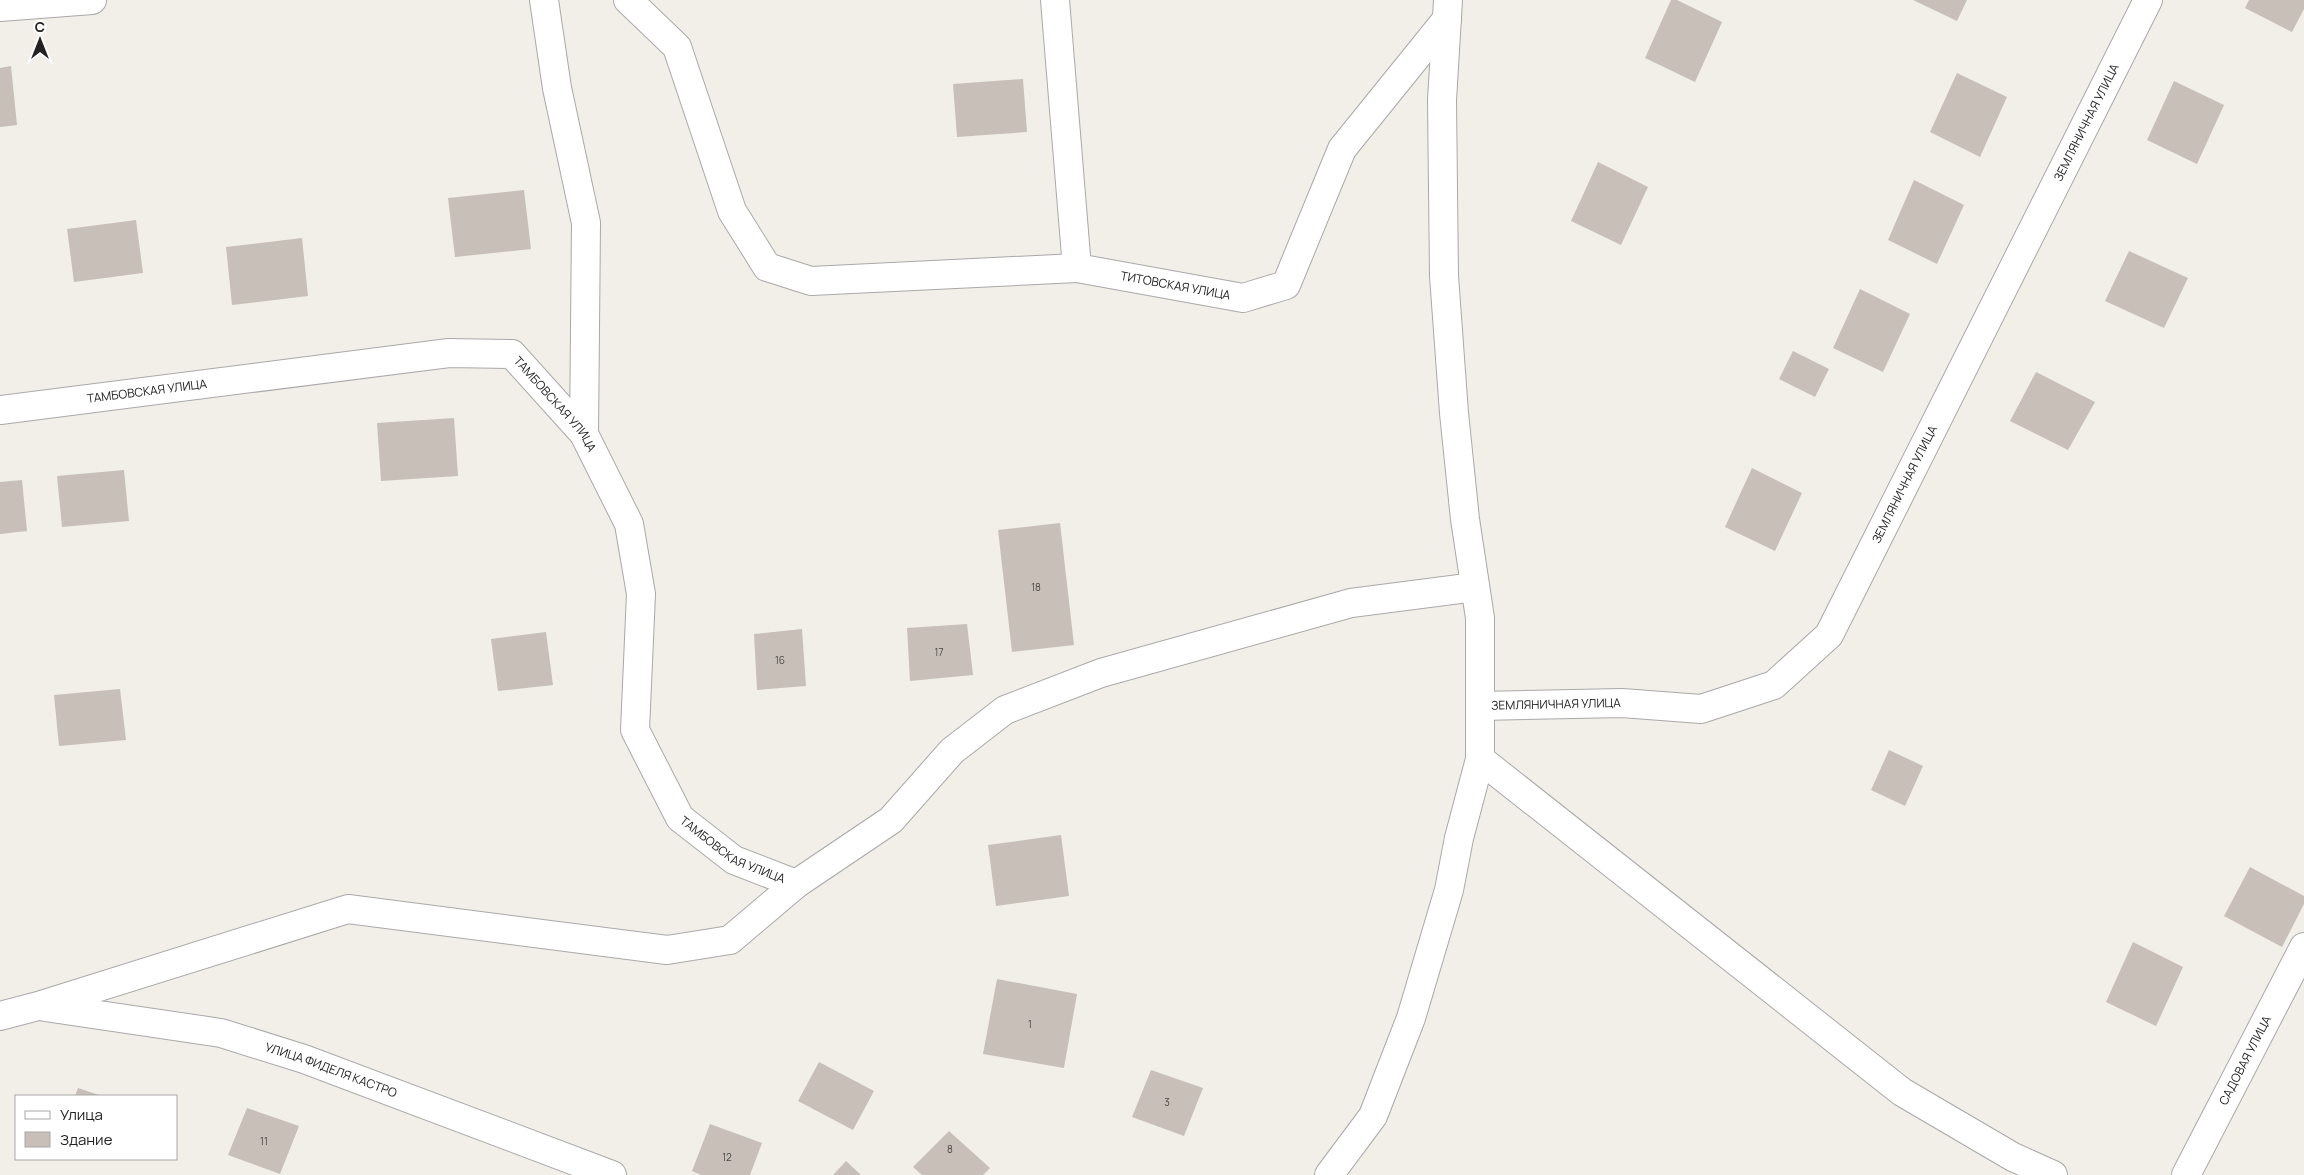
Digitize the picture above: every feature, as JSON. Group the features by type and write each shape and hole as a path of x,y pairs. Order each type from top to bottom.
{"street":[{"path":"0,7 92,0"},
{"path":"544,0 557,88 586,222 584,434"},
{"path":"628,0 676,47 732,211 768,266 811,281 1077,268 1055,0"},
{"name":"ЗЕМЛЯНИЧНАЯ УЛИЦА","path":"1480,706 1622,703 1701,709 1774,685 1829,635 2148,0"},
{"path":"1329,1175 1373,1116 1411,1018 1449,890 1459,838 1480,759 1480,618 1465,519 1454,413 1444,276 1442,100 1448,10"},
{"name":"ТИТОВСКАЯ УЛИЦА","path":"1077,268 1243,298 1286,285 1342,150 1448,10"},
{"name":"ТАМБОВСКАЯ УЛИЦА","path":"0,410 449,353 512,354 584,434 629,524 641,594 635,730 680,818 734,860 796,884"},
{"path":"0,1016 38,1006 348,910 667,950 730,940 796,884 891,820 952,751 1004,710 1101,674 1351,603 1475,587"},
{"path":"1480,759 1902,1092 2013,1157 2053,1175"},
{"name":"САДОВАЯ УЛИЦА","path":"2186,1175 2304,947"},
{"name":"УЛИЦА ФИДЕЛЯ КАСТРО","path":"38,1006 221,1033 304,1059 612,1175"}],"building":[{"path":"1671,0 1677,0 1722,22 1695,82 1645,58"},
{"path":"1913,0 1967,0 1957,21"},
{"path":"2249,0 2304,0 2304,9 2292,32 2245,8"},
{"path":"11,66 17,125 0,127 0,68"},
{"path":"1957,73 2007,97 1980,157 1930,132"},
{"path":"1023,79 1027,132 957,137 953,84"},
{"path":"2174,81 2224,105 2197,164 2147,140"},
{"path":"1598,162 1648,187 1621,245 1571,221"},
{"path":"1914,180 1964,205 1937,264 1888,240"},
{"path":"524,190 531,249 455,257 448,198"},
{"path":"136,220 143,273 74,282 67,229"},
{"path":"302,238 308,296 232,305 226,247"},
{"path":"2129,251 2188,278 2164,328 2105,301"},
{"path":"1860,289 1910,314 1883,372 1833,348"},
{"path":"1793,351 1829,369 1815,397 1779,379"},
{"path":"2036,372 2095,402 2068,450 2010,421"},
{"path":"454,418 458,476 381,481 377,423"},
{"path":"1752,468 1802,493 1775,551 1725,527"},
{"path":"124,470 129,521 62,527 57,476"},
{"path":"22,480 27,531 0,534 0,482"},
{"path":"1060,523 1074,645 1012,652 998,530"},
{"path":"967,624 973,675 910,681 907,628"},
{"path":"802,629 806,686 757,690 754,634"},
{"path":"546,632 553,685 498,691 491,639"},
{"path":"120,689 126,740 59,746 54,695"},
{"path":"1889,750 1923,766 1905,806 1871,790"},
{"path":"1061,835 1069,896 996,906 988,845"},
{"path":"2250,867 2304,896 2304,904 2282,947 2224,916"},
{"path":"2133,942 2183,967 2156,1026 2106,1002"},
{"path":"997,979 1077,994 1064,1068 983,1054"},
{"path":"819,1062 874,1091 853,1130 798,1101"},
{"path":"1151,1070 1203,1088 1184,1136 1132,1117"},
{"path":"78,1088 99,1095 75,1095"},
{"path":"247,1108 299,1126 280,1174 228,1155"},
{"path":"710,1124 762,1143 750,1175 701,1175 692,1171"},
{"path":"949,1131 990,1168 983,1175 922,1175 913,1167"},
{"path":"846,1161 861,1175 833,1175"}]}
